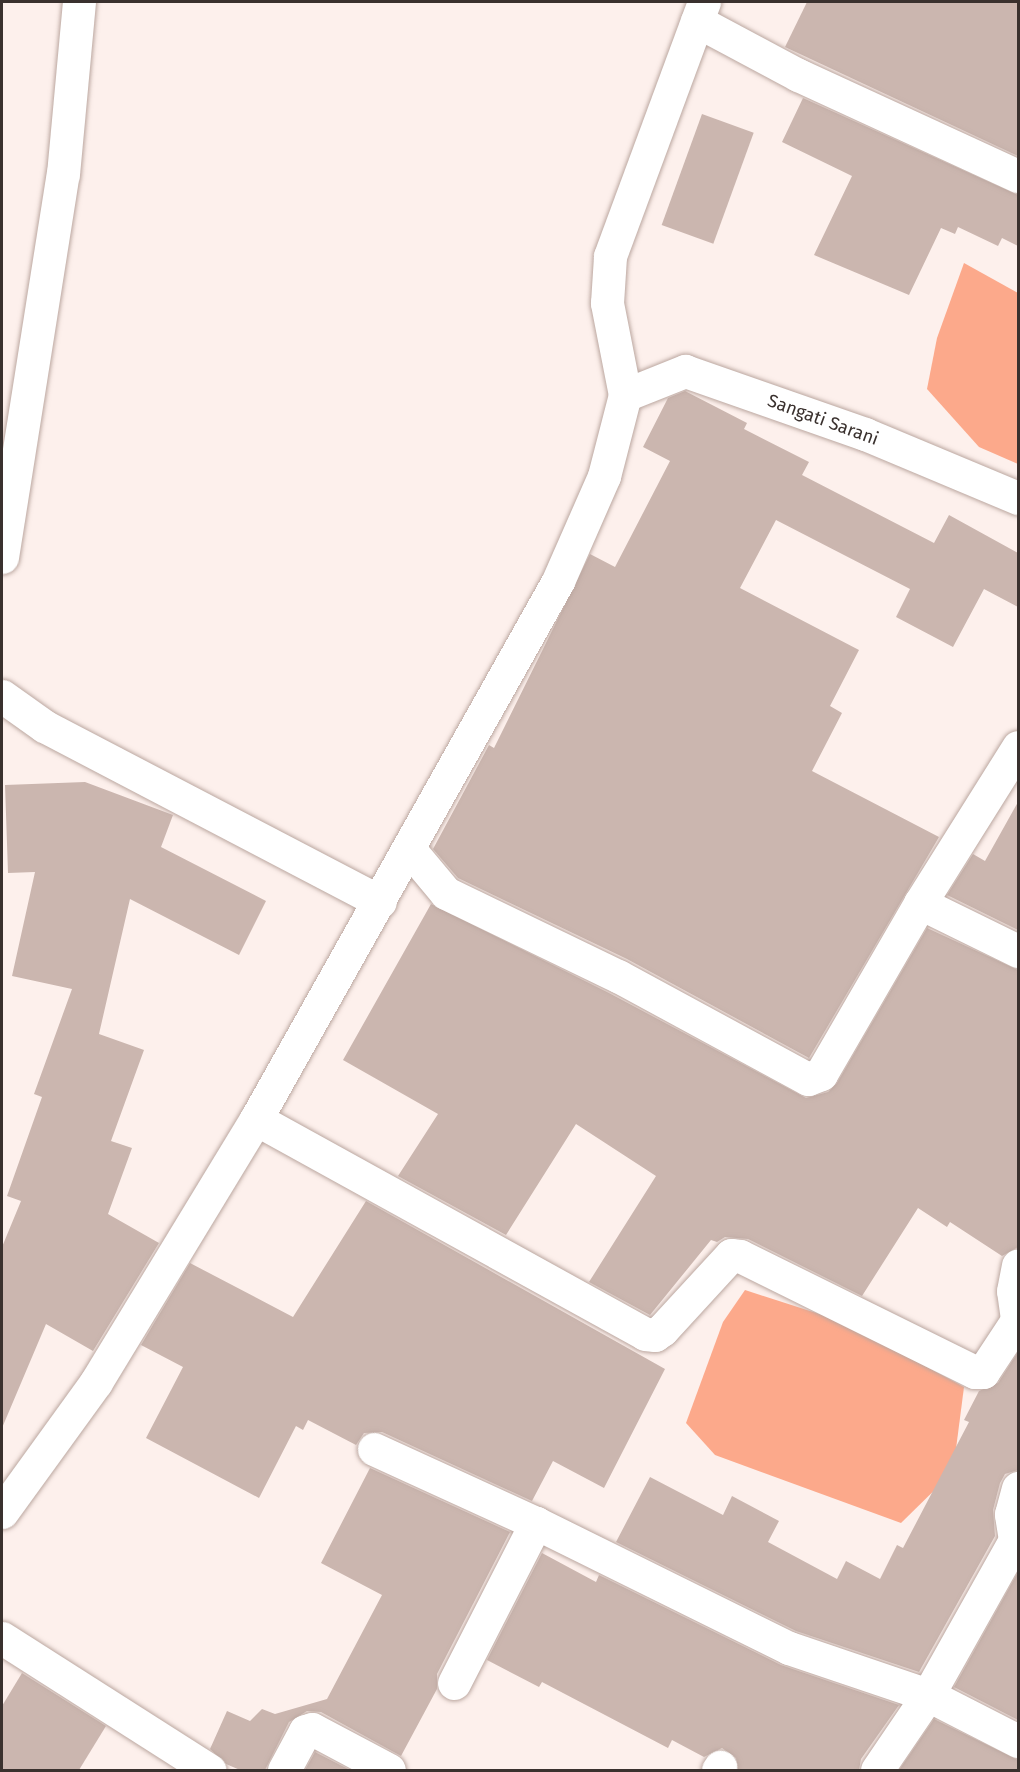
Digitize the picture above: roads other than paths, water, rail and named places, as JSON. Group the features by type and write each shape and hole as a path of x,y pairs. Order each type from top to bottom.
{"street":[{"path":"2,557 63,174 79,2"},
{"path":"2,1512 96,1382 256,1119 410,850 558,581 604,476 625,395 607,303 610,256 700,11 798,75 1018,176"},
{"name":"Sangati Sarani","path":"625,395 685,371 865,434 1018,498"},
{"path":"2,696 44,726 380,902"},
{"path":"410,850 446,893 618,976 808,1079 821,1074 920,903 1018,747"},
{"path":"920,903 1018,951"},
{"path":"256,1119 645,1334 655,1335 662,1330 731,1255 975,1372 983,1372 1018,1319 1013,1290 1018,1265"},
{"path":"374,1449 536,1523 789,1648 928,1695 1018,1741"},
{"path":"877,1770 928,1695 1017,1541 1011,1514 1018,1488"},
{"path":"454,1683 536,1523"},
{"path":"2,1638 209,1770"},
{"path":"284,1770 305,1731 312,1729 389,1770"}]}
